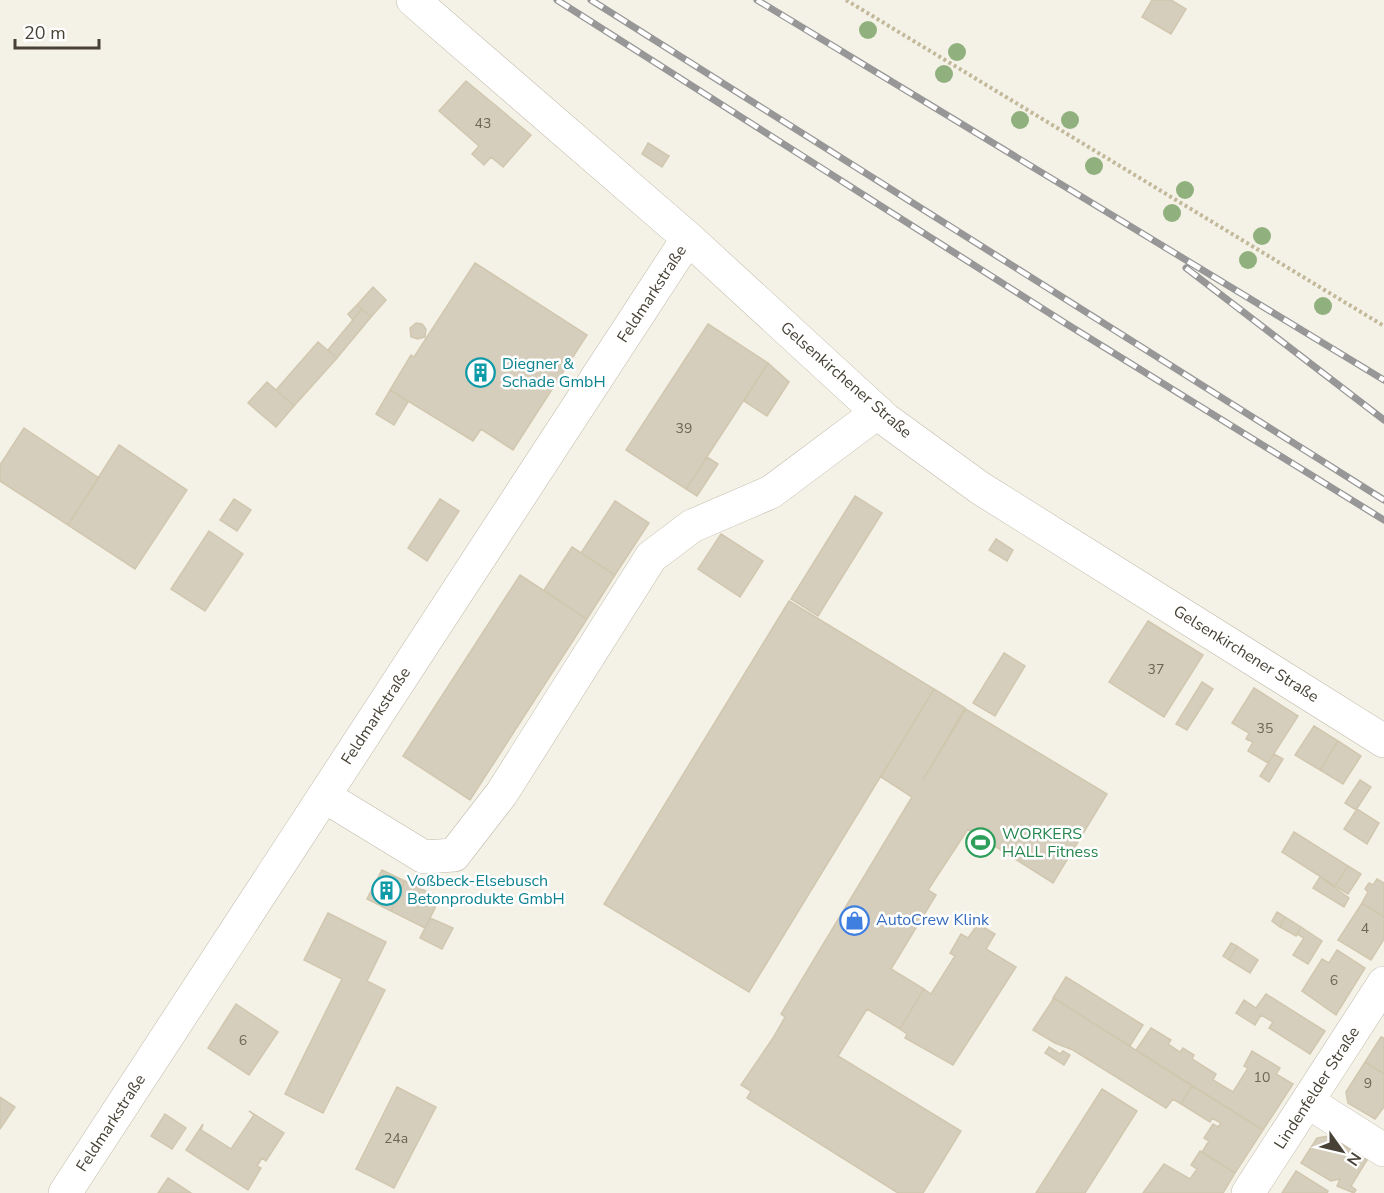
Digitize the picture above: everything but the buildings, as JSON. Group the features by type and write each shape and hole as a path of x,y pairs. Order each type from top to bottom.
{"street":[{"name":"Gelsenkirchener Straße","path":"413,0 688,238 878,412 980,488 1384,741"},
{"name":"Feldmarkstraße","path":"65,1193 688,238"},
{"path":"324,796 424,857 454,855 502,793 651,557 692,526 771,492 878,412"},
{"name":"Lindenfelder Straße","path":"1248,1193 1384,983"},
{"path":"1308,1102 1384,1150"}],"path":[{"path":"846,0 1384,326"}],"railway":[{"path":"557,0 1065,323 1384,520"},
{"path":"591,0 1384,500"},
{"path":"757,0 1384,380"},
{"path":"1186,268 1384,420"}],"place":[{"name":"Diegner & Schade GmbH","path":"481,373"},
{"name":"WORKERS HALL Fitness","path":"981,843"},
{"name":"Voßbeck-Elsebusch Betonprodukte GmbH","path":"386,890"},
{"name":"AutoCrew Klink","path":"855,920"}]}
